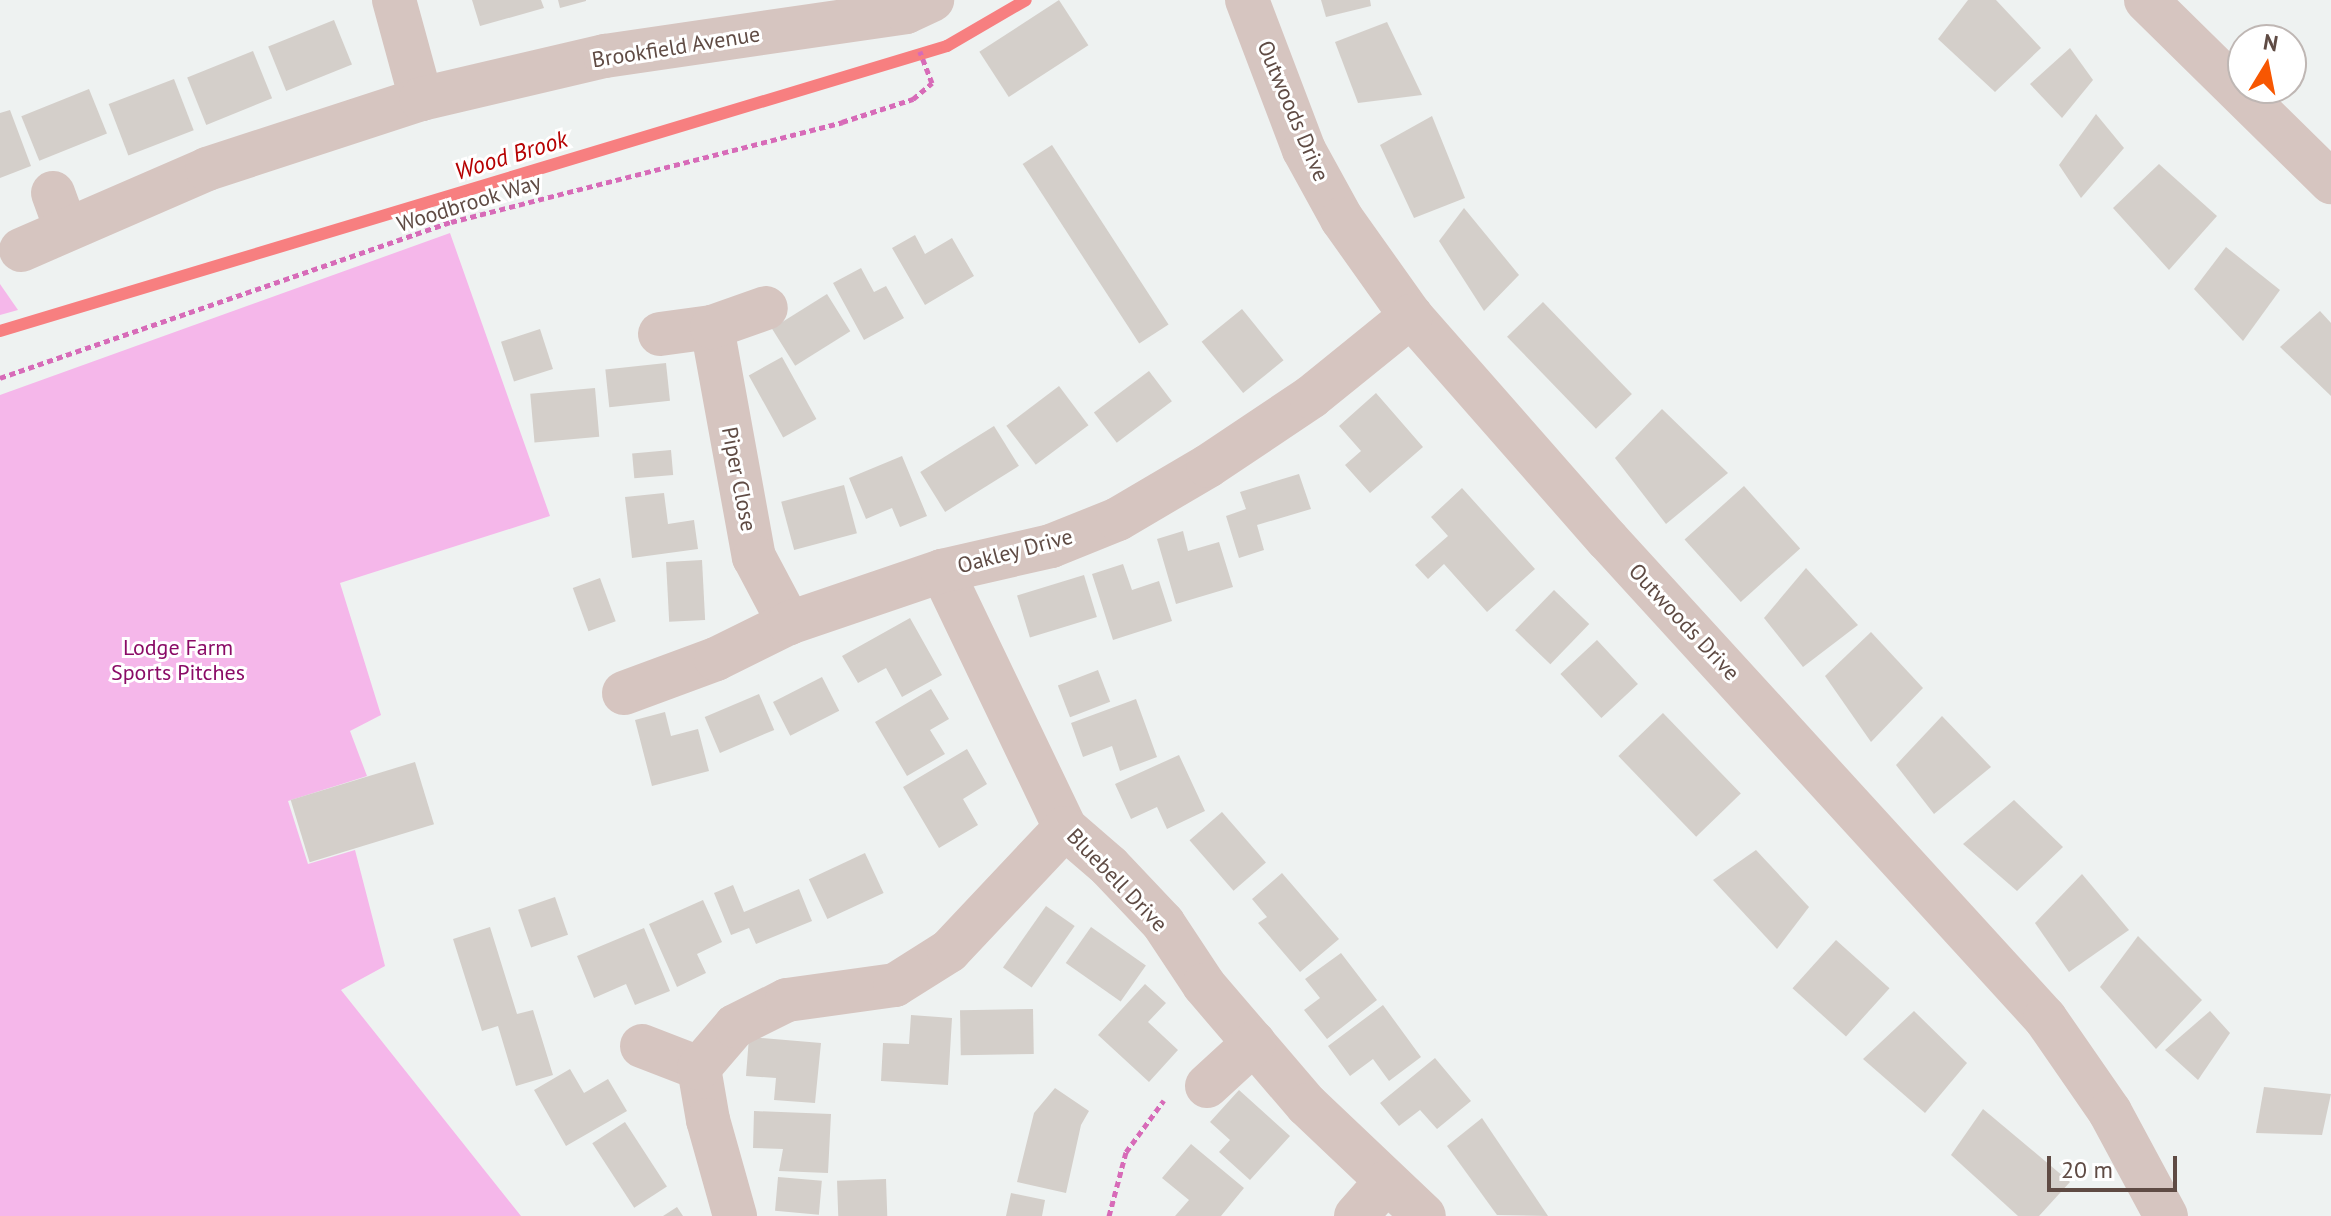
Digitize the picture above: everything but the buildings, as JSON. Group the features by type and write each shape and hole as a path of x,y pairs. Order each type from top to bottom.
{"street":[{"path":"394,0 421,99"},
{"name":"Brookfield Avenue","path":"21,250 60,210 207,169 421,99 605,56 906,12 932,0"},
{"name":"Outwoods Drive","path":"1247,0 1304,150 1342,219 1411,316 1608,540 2045,1018 2110,1112 2166,1216"},
{"path":"2146,0 2331,182"},
{"path":"660,334 712,327 766,308"},
{"name":"Oakley Drive","path":"624,693 716,659 789,623 942,571 1051,546 1118,519 1208,466 1311,397 1411,316"},
{"name":"Piper Close","path":"712,327 754,557 789,623"},
{"name":"Bluebell Drive","path":"942,571 1065,828 1109,866 1163,923 1204,985 1307,1105 1385,1183 1424,1216"},
{"path":"699,1068 735,1026 787,1000 895,985 949,951 1065,828"},
{"path":"1207,1086 1254,1043"},
{"path":"642,1046 699,1068"},
{"path":"699,1068 708,1120 735,1216"},
{"path":"1356,1216 1385,1183"}],"path":[{"name":"Woodbrook Way","path":"0,378 451,222 842,122 913,99 932,83 925,64"},
{"path":"1109,1216 1126,1152 1147,1122 1180,1081 1207,1086"}],"green space":[{"name":"Lodge Farm Sports Pitches","path":"450,233 550,516 340,583 381,715 350,731 367,776 288,801 308,864 355,850 385,966 341,990 521,1216 0,1216 0,395"},
{"path":"0,284 18,310 0,315"}],"waterway":[{"name":"Wood Brook","path":"0,331 947,46 1026,0"}]}
